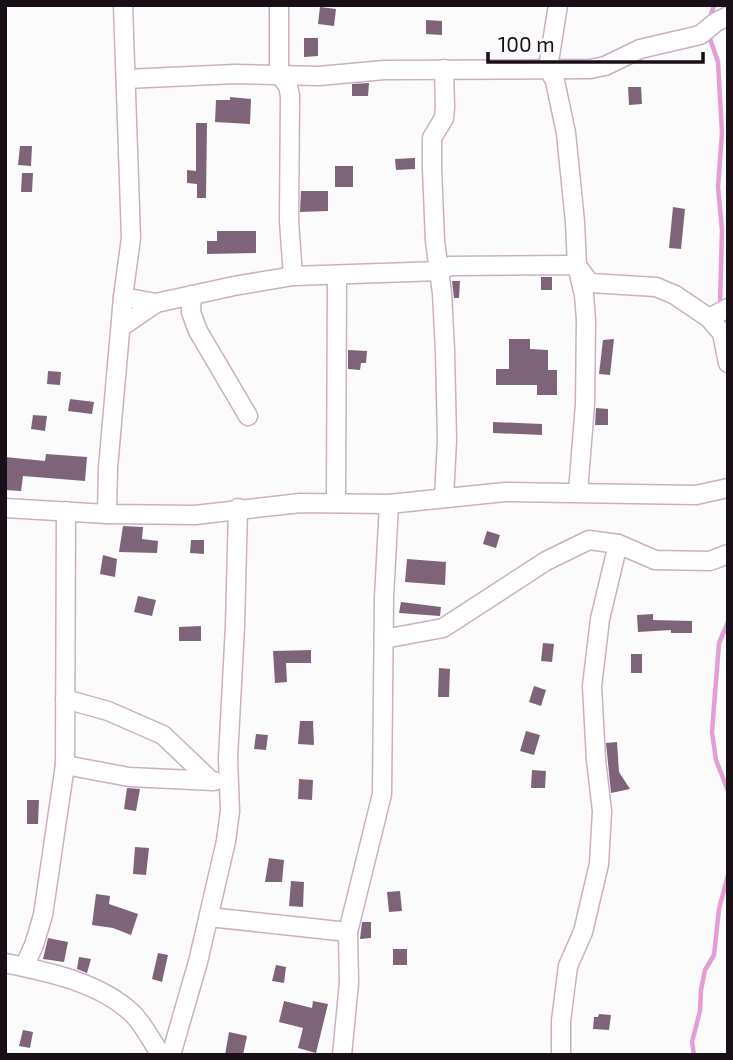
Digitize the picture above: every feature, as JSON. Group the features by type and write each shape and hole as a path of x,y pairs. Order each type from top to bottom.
{"street":[{"path":"107,514 108,468 131,228 123,5"},
{"path":"279,5 279,74 288,86 290,96 288,199 293,276"},
{"path":"558,5 548,68 555,81 566,133 577,266 584,295 586,320 585,404 578,492"},
{"path":"126,79 279,74 310,76 362,70 590,69 605,66 640,48 700,35 728,16"},
{"path":"444,69 446,107 444,118 432,138 435,241 440,271 447,440 444,498"},
{"path":"121,327 156,303 293,276 440,271 450,266 577,266"},
{"path":"577,266 590,284 656,288 675,295 709,318 722,333 728,363"},
{"path":"336,503 337,276"},
{"path":"192,295 191,312 198,331 248,416"},
{"path":"123,297 156,303"},
{"path":"709,318 728,308"},
{"path":"5,509 195,515 300,503 389,504 505,492 696,495 728,488"},
{"path":"342,1055 349,982 348,932 382,794 389,504"},
{"path":"171,1055 209,917 230,811 228,758 238,508"},
{"path":"24,967 43,915 65,765 66,511"},
{"path":"384,639 443,628 546,561 589,540 618,544 655,560 710,561 728,554"},
{"path":"561,1055 561,1021 568,966 583,932 599,864 602,811 592,686 600,619 618,544"},
{"path":"65,699 108,710 163,735 209,779"},
{"path":"65,765 129,777 209,779 230,785"},
{"path":"209,917 348,932"},
{"path":"5,963 72,980 106,995 133,1014 161,1055"}],"building":[{"path":"320,7 336,9 334,26 318,24"},
{"path":"426,20 442,21 442,35 426,34"},
{"path":"304,38 318,38 318,56 304,57"},
{"path":"369,83 368,96 352,96 352,84"},
{"path":"628,87 641,87 642,104 629,105"},
{"path":"230,97 251,99 250,124 215,122 216,100 230,100"},
{"path":"196,123 207,123 206,198 197,198 197,184 187,183 187,170 196,171"},
{"path":"20,146 32,146 31,166 18,165"},
{"path":"415,158 415,169 396,170 395,159"},
{"path":"335,166 353,166 353,187 335,187"},
{"path":"22,173 33,173 32,192 21,192"},
{"path":"301,191 328,191 328,211 300,212"},
{"path":"673,207 685,209 681,249 669,248"},
{"path":"217,231 256,231 256,253 207,254 207,241 217,241"},
{"path":"541,277 552,277 552,290 541,290"},
{"path":"452,281 460,281 459,298 454,298"},
{"path":"509,339 530,339 530,349 548,350 548,370 557,370 557,395 537,395 537,385 496,385 496,369 509,369"},
{"path":"614,339 610,375 599,374 603,340"},
{"path":"348,350 367,351 366,363 361,363 360,370 348,369"},
{"path":"48,371 61,372 60,385 47,384"},
{"path":"70,399 94,402 92,414 68,411"},
{"path":"596,408 608,409 608,425 595,425"},
{"path":"33,415 47,416 45,431 31,429"},
{"path":"493,422 542,424 542,435 493,433"},
{"path":"46,454 87,457 85,481 23,476 21,491 5,490 5,457 45,461"},
{"path":"123,526 143,527 142,539 158,541 157,553 119,552"},
{"path":"487,531 500,535 496,548 483,544"},
{"path":"191,540 204,540 204,554 190,553"},
{"path":"103,555 117,559 115,577 100,574"},
{"path":"407,559 446,562 445,585 405,582"},
{"path":"138,596 156,600 152,616 134,612"},
{"path":"401,602 441,607 440,616 399,613"},
{"path":"653,614 653,620 692,621 692,633 671,633 671,630 638,632 637,615"},
{"path":"201,626 201,641 179,641 179,627"},
{"path":"543,643 554,644 552,662 541,661"},
{"path":"311,650 311,663 286,663 287,682 275,683 273,651"},
{"path":"631,654 642,654 642,673 631,673"},
{"path":"439,668 450,669 449,697 438,697"},
{"path":"534,686 546,690 541,706 529,702"},
{"path":"300,721 313,721 314,745 298,744"},
{"path":"526,731 540,735 534,755 520,751"},
{"path":"256,734 268,735 266,750 254,749"},
{"path":"617,742 619,772 630,789 611,793 606,743"},
{"path":"532,770 546,771 545,788 531,788"},
{"path":"299,779 313,780 312,800 298,799"},
{"path":"127,788 140,789 136,811 124,809"},
{"path":"27,800 39,800 38,824 27,824"},
{"path":"135,847 149,848 146,875 133,874"},
{"path":"269,858 284,860 282,882 265,882"},
{"path":"291,881 304,882 303,907 289,906"},
{"path":"400,891 402,911 389,912 387,892"},
{"path":"96,894 110,896 109,904 138,914 131,935 113,928 92,925"},
{"path":"362,922 371,922 371,938 360,939"},
{"path":"48,938 68,942 64,962 43,959"},
{"path":"393,949 407,949 407,965 393,965"},
{"path":"158,953 168,955 162,982 152,979"},
{"path":"79,957 91,959 87,973 77,969"},
{"path":"276,965 286,967 284,983 272,981"},
{"path":"284,1001 312,1008 313,1001 328,1004 316,1053 298,1048 303,1028 279,1022"},
{"path":"599,1014 611,1015 609,1030 593,1029 594,1017"},
{"path":"23,1030 33,1032 30,1048 19,1046"},
{"path":"229,1032 247,1036 243,1055 225,1055"}],"waterway":[{"path":"710,18 714,5"},
{"path":"708,33 718,62 722,133 718,187 722,230 720,305"},
{"path":"728,622 719,643 712,732 716,760 728,791"},
{"path":"694,1055 692,1042 700,1011 701,990 705,970 714,955 719,909 728,875"}]}
